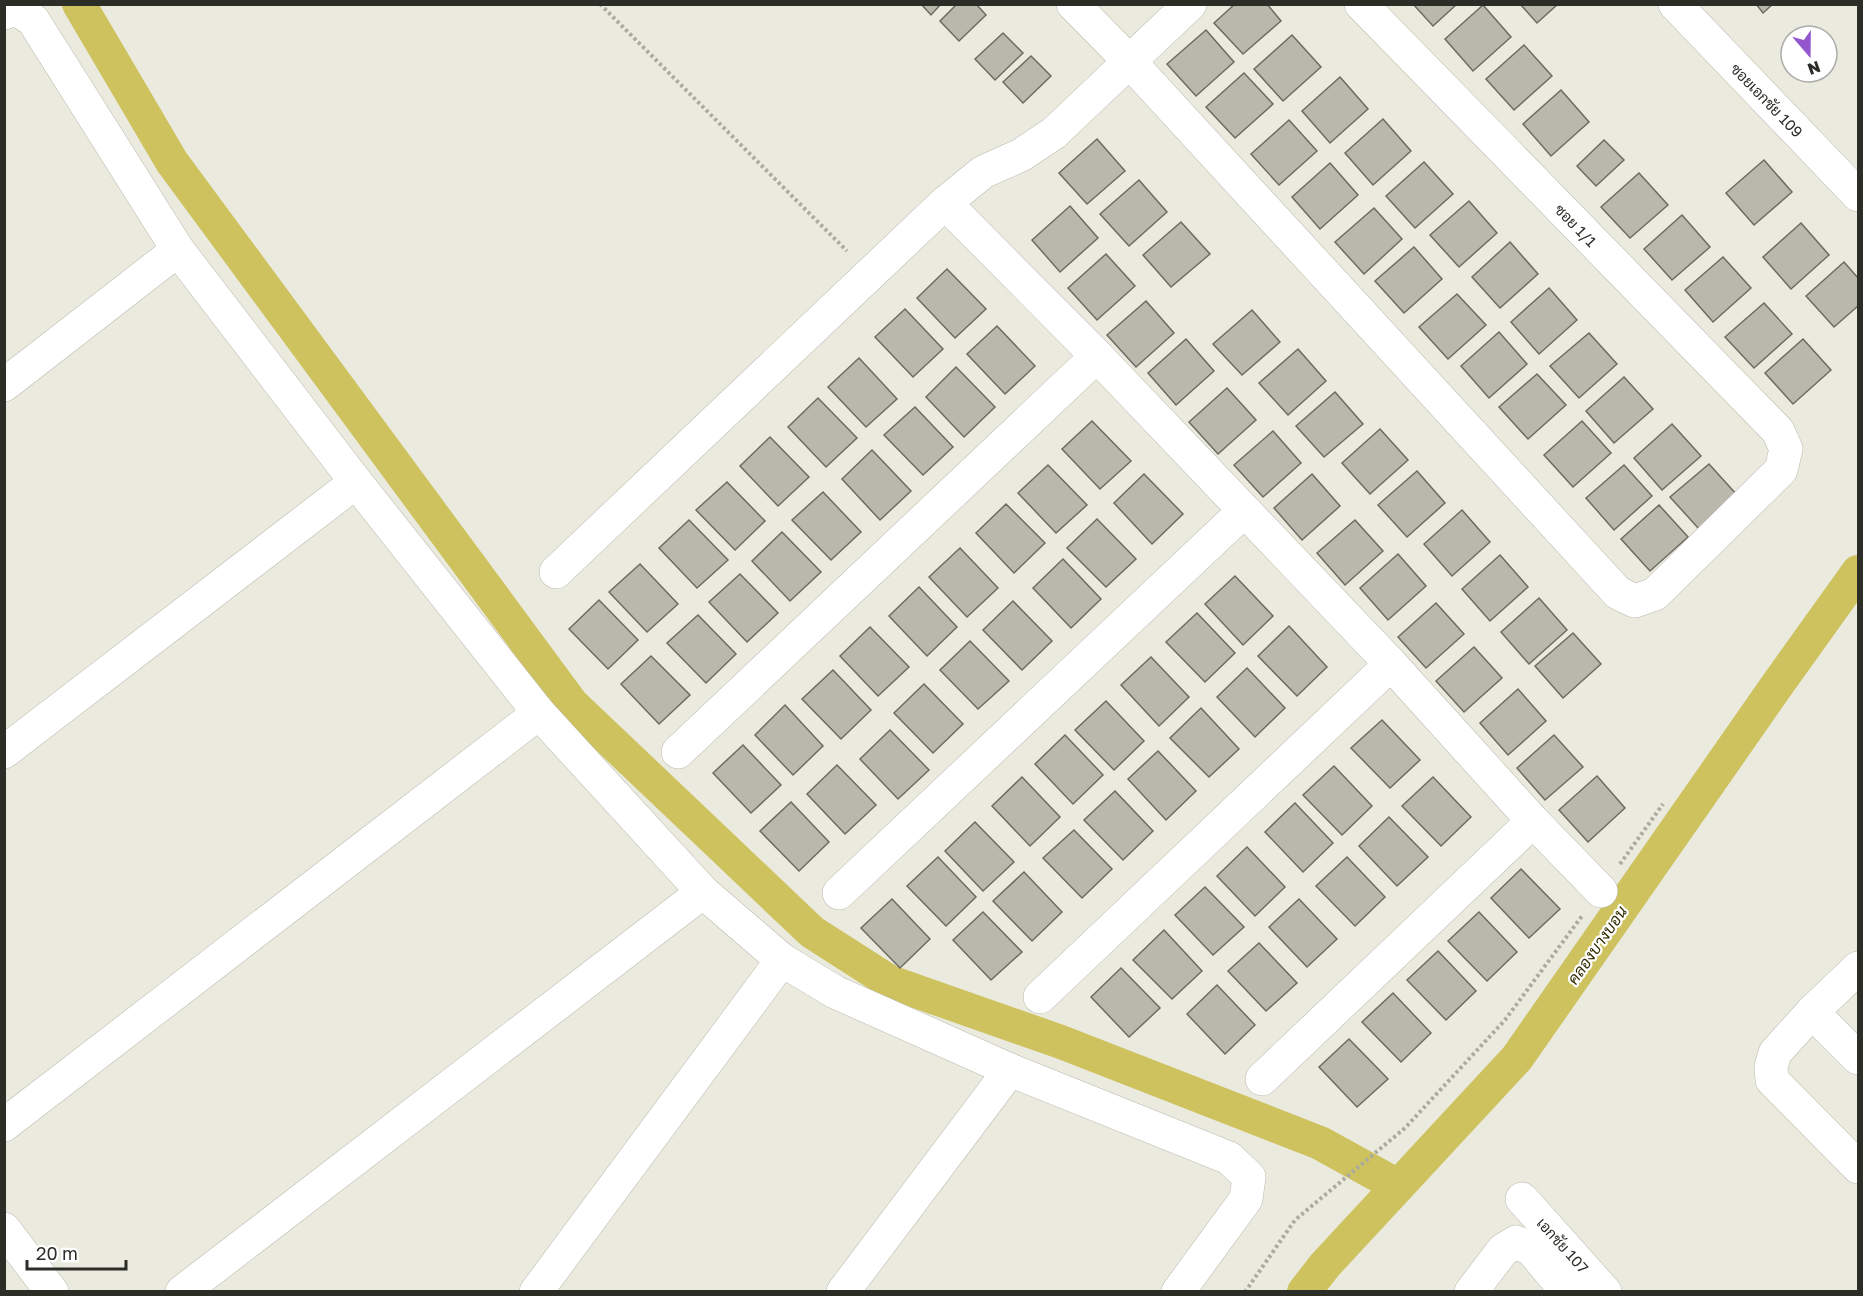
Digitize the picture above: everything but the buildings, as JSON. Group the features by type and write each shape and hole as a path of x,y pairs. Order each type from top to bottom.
{"street":[{"path":"1073,4 1130,62"},
{"path":"556,572 945,203 983,172 1021,155 1054,133 1190,4"},
{"name":"ซอย 1/1","path":"1130,62 1618,593 1635,600 1655,594 1781,470 1786,449 1778,431 1361,4"},
{"name":"ซอยเอกชัย 109","path":"1676,4 1858,195"},
{"path":"4,13 16,9 33,20 178,250 356,482 539,713 703,892 782,960 835,992 1010,1070 1229,1158 1249,1177 1246,1199 1178,1292"},
{"path":"945,203 1097,356 1391,664 1533,821 1601,891"},
{"path":"4,386 178,250"},
{"path":"678,752 1097,356"},
{"path":"4,752 356,482"},
{"path":"839,893 1244,511"},
{"path":"1040,997 1391,664"},
{"path":"4,1125 539,713"},
{"path":"1262,1079 1533,821"},
{"path":"182,1292 703,892"},
{"path":"536,1292 782,960"},
{"path":"1858,968 1774,1053 1771,1067 1772,1080 1858,1167"},
{"path":"1812,1012 1858,1058"},
{"path":"843,1292 1010,1070"},
{"name":"เอกชัย 107","path":"1522,1199 1605,1292"},
{"path":"4,1229 52,1292"},
{"path":"1471,1292 1503,1250 1516,1242 1531,1249 1567,1292"}],"path":[{"path":"600,4 871,275"},
{"path":"1245,1292 1295,1220 1405,1128 1505,1020 1663,804"}],"waterway":[{"path":"79,4 172,162 572,704 812,932 890,982 1061,1042 1320,1143 1398,1186"},
{"name":"คลองบางบอน","path":"1304,1292 1325,1265 1517,1058 1858,572"}]}
